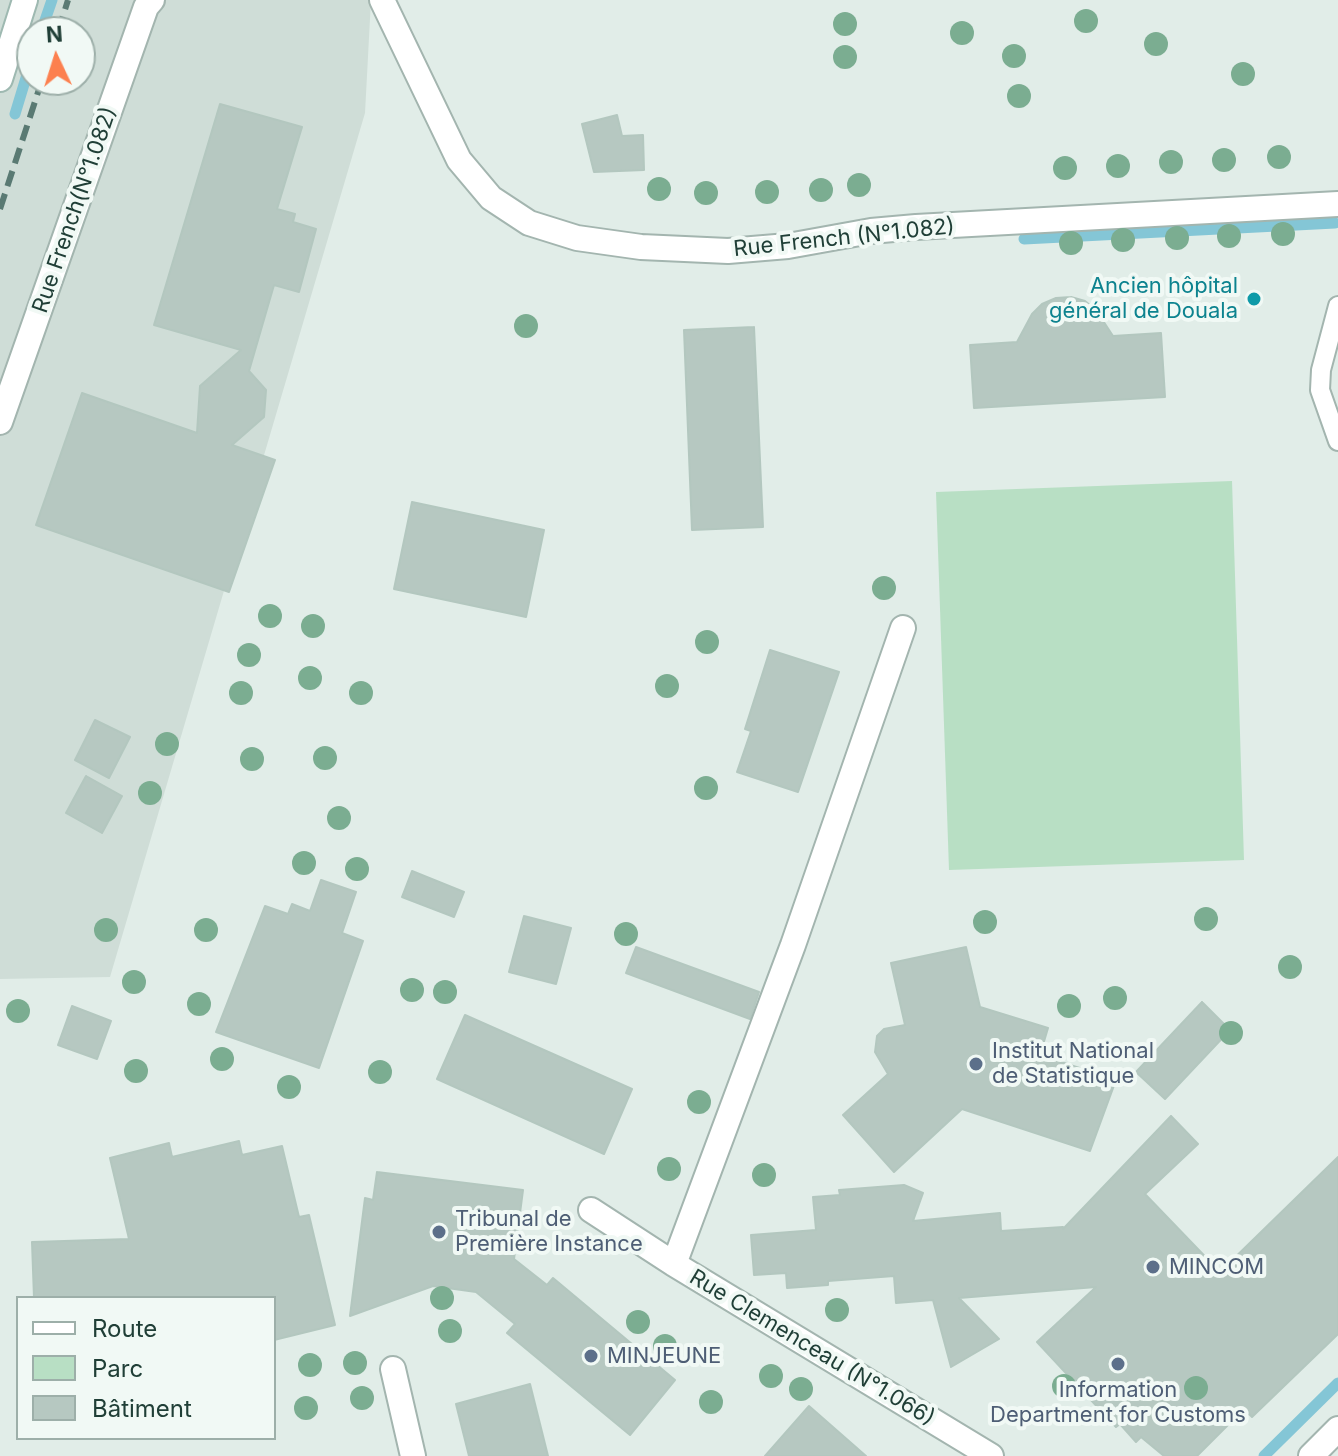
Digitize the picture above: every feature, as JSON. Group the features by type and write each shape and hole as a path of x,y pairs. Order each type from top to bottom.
{"street":[{"path":"0,79 25,0"},
{"name":"Rue French(N°1.082)","path":"0,422 146,7 152,0"},
{"name":"Rue French (N°1.082)","path":"382,0 459,160 491,198 529,223 577,238 641,247 728,251 788,246 871,231 916,227 1338,204"},
{"path":"674,1264 793,945 903,628"},
{"name":"Rue Clemenceau (N°1.066)","path":"591,1210 674,1264 991,1456"},
{"path":"393,1369 413,1456"},
{"path":"1311,1456 1338,1429"}],"lane":[{"path":"1338,306 1321,370 1320,390 1338,441"}],"shaded area":[{"path":"0,0 371,0 365,113 110,977 0,979"}],"green space":[{"path":"1232,481 1244,860 949,870 936,492"}],"building":[{"path":"220,104 302,127 277,209 295,214 293,222 316,229 299,292 274,285 249,371 266,390 264,417 232,445 275,460 229,592 36,525 82,393 197,433 200,386 241,350 154,325"},
{"path":"617,115 622,136 643,135 644,170 594,172 582,124"},
{"path":"1071,297 1085,301 1096,310 1113,336 1161,333 1165,397 974,408 970,345 1017,342 1032,314 1042,304 1056,298"},
{"path":"754,327 763,527 692,530 684,330"},
{"path":"412,502 544,530 526,617 394,589"},
{"path":"770,650 839,672 798,792 737,772 751,731 745,729"},
{"path":"95,720 130,737 109,778 75,760"},
{"path":"86,776 122,796 102,833 66,813"},
{"path":"412,871 464,892 454,917 402,897"},
{"path":"321,880 356,892 342,933 363,941 319,1068 216,1032 265,906 288,914 292,904 310,911"},
{"path":"524,916 571,928 556,984 509,972"},
{"path":"636,947 759,992 750,1019 626,973"},
{"name":"Institut National de Statistique","path":"966,947 980,1007 1048,1028 1040,1055 1116,1080 1090,1151 962,1109 894,1172 843,1115 888,1074 875,1052 877,1036 884,1029 905,1025 891,963"},
{"path":"1202,1002 1230,1030 1165,1099 1136,1072"},
{"path":"72,1006 111,1021 97,1059 58,1045"},
{"path":"465,1015 632,1089 604,1154 437,1079"},
{"path":"1171,1116 1198,1144 1145,1194 1220,1272 1338,1157 1338,1334 1252,1417 1244,1409 1197,1456 1164,1456 1141,1437 1136,1442 1120,1424 1116,1427 1037,1342 1096,1287 959,1298 999,1339 951,1367 933,1300 896,1303 894,1276 787,1288 786,1273 754,1275 751,1235 816,1230 813,1197 840,1195 839,1190 904,1185 923,1193 913,1221 1000,1213 1001,1231 1063,1229"},
{"path":"239,1141 242,1155 282,1146 299,1217 309,1215 335,1325 276,1340 276,1296 34,1296 32,1242 129,1239 110,1158 169,1143 172,1157"},
{"path":"377,1172 523,1190 514,1259 547,1285 553,1278 675,1380 630,1435 507,1333 515,1324 476,1292 433,1286 350,1316 365,1198 373,1200"},
{"path":"530,1384 548,1456 469,1456 456,1404"},
{"path":"809,1406 866,1456 765,1456"}],"waterway":[{"path":"46,16 52,0"},
{"path":"15,114 20,96"},
{"path":"1024,239 1335,223"},
{"path":"1264,1456 1338,1383"}],"railway":[{"path":"63,16 68,0"},
{"path":"0,209 37,96"}],"place":[{"name":"Ancien hôpital général de Douala","path":"1254,299"},
{"name":"Institut National de Statistique","path":"976,1064"},
{"name":"Tribunal de Première Instance","path":"439,1232"},
{"name":"MINCOM","path":"1153,1267"},
{"name":"MINJEUNE","path":"591,1356"},
{"name":"Information Department for Customs","path":"1118,1364"}]}
